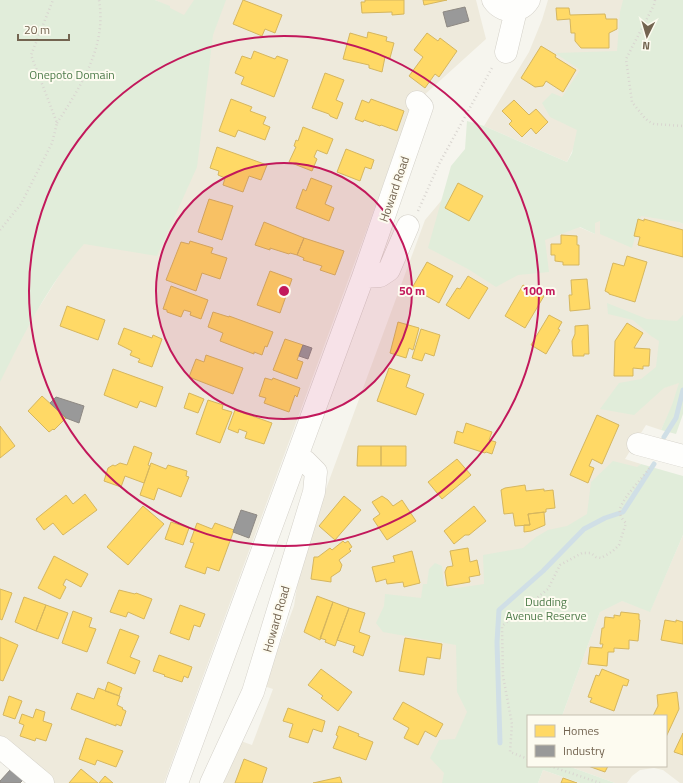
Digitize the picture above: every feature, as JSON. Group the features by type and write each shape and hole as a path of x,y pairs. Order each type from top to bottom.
{"street":[{"path":"493,0 501,8 506,10 523,5"},
{"path":"506,52 523,5"},
{"name":"Howard Road","path":"177,783 363,277 422,108 417,102"},
{"name":"Howard Road","path":"363,277 380,276 389,270 412,220"},
{"path":"638,444 683,456"},
{"name":"Howard Road","path":"211,783 253,692 314,492 316,472 306,461 297,456"},
{"path":"0,746 43,783"}],"path":[{"path":"53,0 31,55 57,123"},
{"path":"0,230 21,204 52,143 57,123 89,70 96,51 99,30 101,11 99,0"},
{"path":"655,0 654,5 626,59 632,102 644,117 654,124 683,126"},
{"path":"412,220 439,164 498,58 506,52"},
{"path":"527,759 510,752 512,724 503,676 502,626 548,589 560,565 582,553 591,553 596,557 601,558 613,551 619,545 626,523 621,518 620,510 624,502 649,468"},
{"path":"553,767 600,783"}],"shaded area":[{"path":"155,0 476,0 486,39 412,106 164,783 54,783 0,738 0,369 76,249 170,7"},
{"path":"548,0 639,0 640,5 567,162 484,126 529,52 542,20"},
{"path":"462,176 595,234 593,183 683,224 683,375 677,396 661,430 646,425 625,459 641,464 625,478 469,783 221,783 238,740 252,745 273,689 264,686 294,606 302,554 425,220"},
{"path":"683,535 683,783 680,783 663,770 654,768 640,770 632,776 627,783 615,783 571,767 667,767 667,715 562,715 606,595 650,611"},
{"path":"543,770 580,783 538,783"}],"green space":[{"name":"Onepoto Domain","path":"0,0 155,0 170,6 170,8 184,15 194,0 226,0 213,35 197,167 157,256 84,244 71,259 48,293 0,382"},
{"path":"623,0 683,0 683,224 679,222 641,216 632,248 600,234 600,221 595,223 595,234 580,227 545,240 549,272 518,275 496,287 468,269 428,248 451,166 465,149 467,121 484,126 567,162 572,153 577,130 550,117 542,103 552,93 562,97 580,70 555,53 617,51 620,12"},
{"path":"607,303 647,319 677,321 683,315 683,414 676,434 661,430 672,405 679,383 664,388 634,415 600,409 619,383 641,379 656,367 659,341 633,320 608,314"},
{"name":"Dudding Avenue Reserve","path":"613,461 637,467 641,464 683,476 683,535 650,612 622,601 600,612 562,715 527,715 527,767 571,767 615,783 580,783 543,770 538,783 442,783 444,773 430,758 439,740 455,739 467,712 457,692 456,645 383,632 376,623 384,606 385,594 421,598 423,584 427,584 429,569 435,563 442,566 444,586 457,588 484,584 483,555 523,548 536,537 548,530 567,526 587,514 591,482"}],"building: Homes":[{"path":"243,0 282,15 275,33 265,29 262,36 233,24"},
{"path":"365,0 404,0 404,14 392,15 392,12 362,13 361,2 365,2"},
{"path":"423,0 447,0 424,5"},
{"path":"556,8 569,8 570,15 605,14 606,19 617,19 617,29 609,33 609,48 581,48 575,41 575,33 571,33 570,19 557,20"},
{"path":"368,32 387,37 386,41 394,43 390,58 385,57 382,72 369,68 369,65 343,59 350,33 367,38"},
{"path":"427,33 438,41 440,38 457,51 439,77 435,74 425,88 409,76 423,57 414,50"},
{"path":"541,46 576,70 563,92 546,81 543,86 535,87 521,78"},
{"path":"254,51 275,59 277,56 288,60 274,97 241,84 244,77 235,73 242,56 251,59"},
{"path":"325,73 344,80 336,100 343,103 337,119 329,114 312,108"},
{"path":"231,99 252,107 250,111 266,117 263,124 270,127 265,140 238,130 235,137 219,131"},
{"path":"371,99 404,111 397,131 364,120 363,122 355,119 362,100 369,103"},
{"path":"514,100 529,115 536,109 548,122 536,134 531,128 522,137 509,124 512,121 502,111"},
{"path":"303,127 333,139 327,154 317,150 314,157 317,159 312,171 289,162 296,147 294,146 296,140 298,141"},
{"path":"217,147 267,165 261,180 249,176 243,192 223,185 225,178 218,175 219,171 210,168"},
{"path":"346,149 374,160 371,169 365,167 360,181 337,172"},
{"path":"311,178 332,186 325,204 334,208 329,221 296,208 303,189 306,191"},
{"path":"458,183 483,196 469,221 445,208"},
{"path":"209,199 233,206 222,240 198,232"},
{"path":"638,219 644,221 644,219 683,230 683,257 638,245 640,237 634,236"},
{"path":"264,222 304,238 297,255 270,248 270,250 255,245"},
{"path":"561,235 577,236 577,245 579,245 579,265 563,265 563,262 555,261 555,255 551,255 551,244 561,244"},
{"path":"304,238 344,251 335,275 320,270 322,266 303,260 304,258 297,255"},
{"path":"190,241 213,248 211,253 227,258 220,279 202,273 196,291 166,280 181,242 189,244"},
{"path":"627,256 647,262 635,302 609,294 605,291 613,263 624,266"},
{"path":"427,262 453,276 439,303 412,288"},
{"path":"270,271 292,279 280,313 257,305"},
{"path":"468,276 488,288 469,319 446,305 457,288 460,289"},
{"path":"587,279 590,309 570,311 569,295 572,295 571,280"},
{"path":"523,285 544,296 525,328 505,316"},
{"path":"171,286 208,300 201,319 190,315 191,312 184,310 181,317 163,309"},
{"path":"67,306 105,320 98,340 60,326"},
{"path":"213,312 229,316 273,332 262,355 254,352 254,354 220,341 223,333 208,327"},
{"path":"549,315 562,322 558,329 560,330 546,354 531,345"},
{"path":"398,322 419,328 413,350 409,348 406,358 390,353"},
{"path":"627,323 643,333 634,348 650,349 649,366 643,366 643,369 633,368 633,376 614,376 615,341"},
{"path":"588,325 589,354 584,354 584,356 573,356 572,341 575,334 575,326"},
{"path":"124,328 152,338 153,335 162,339 152,367 138,362 140,359 130,355 132,351 118,344"},
{"path":"421,329 440,335 434,356 425,353 422,361 412,358"},
{"path":"285,339 303,345 297,360 303,362 297,379 273,370"},
{"path":"206,355 243,368 233,394 189,377 196,359 204,362"},
{"path":"389,368 410,375 406,387 424,394 416,415 377,401"},
{"path":"113,369 163,387 156,407 140,401 137,408 104,395"},
{"path":"265,378 272,380 273,378 300,388 297,397 295,395 289,412 264,403 266,398 259,396"},
{"path":"189,393 204,399 198,413 184,408"},
{"path":"42,396 66,418 54,430 53,429 49,432 28,411"},
{"path":"208,400 223,405 222,409 232,412 220,443 196,434"},
{"path":"235,410 272,423 264,444 245,438 247,432 239,429 238,433 228,429"},
{"path":"597,415 619,425 602,464 592,459 589,466 594,468 588,483 570,475"},
{"path":"466,423 492,432 489,440 496,442 492,454 454,443 457,431 463,433"},
{"path":"0,426 15,446 0,458"},
{"path":"134,446 152,453 148,465 150,466 144,483 125,476 121,487 104,481 108,468 120,463 127,465"},
{"path":"358,446 381,446 381,466 357,466"},
{"path":"381,446 406,446 406,466 381,466"},
{"path":"457,459 471,475 442,499 428,482"},
{"path":"151,463 166,469 168,465 187,471 186,476 189,477 181,497 158,488 154,500 140,495"},
{"path":"525,485 526,491 544,489 544,491 553,490 555,508 546,509 546,512 528,514 530,525 515,526 513,513 504,514 501,490"},
{"path":"85,494 97,510 63,535 53,523 44,530 36,519 66,495 73,504"},
{"path":"344,496 361,510 335,540 319,526"},
{"path":"382,496 393,506 402,500 416,521 387,540 373,519 380,514 372,502"},
{"path":"143,506 164,524 128,565 107,547"},
{"path":"474,506 486,521 469,535 465,535 454,544 444,531"},
{"path":"544,512 545,525 531,531 524,532 524,525 530,525 528,514"},
{"path":"171,522 189,528 183,545 165,539"},
{"path":"197,523 212,529 215,523 234,530 219,571 207,567 205,574 185,567 194,543 190,542"},
{"path":"343,541 345,543 348,541 352,547 349,549 351,551 339,560 342,565 340,571 331,577 331,582 311,579 314,557 318,557 330,548 332,550"},
{"path":"468,548 470,562 477,560 480,575 469,577 470,582 447,586 445,572 447,567 453,566 450,551"},
{"path":"412,551 420,583 404,587 403,582 387,584 386,579 376,582 372,567 395,562 393,556"},
{"path":"54,556 88,574 81,587 66,579 63,585 66,587 60,599 38,588"},
{"path":"0,589 12,593 2,620 0,619"},
{"path":"119,590 136,593 152,599 144,619 128,612 126,617 110,612"},
{"path":"317,596 333,602 320,640 304,632"},
{"path":"24,597 46,605 36,631 15,622"},
{"path":"333,602 349,608 335,646 320,638"},
{"path":"46,605 68,613 58,639 36,631"},
{"path":"180,605 205,614 200,627 194,625 189,640 170,633"},
{"path":"349,608 365,613 359,632 370,636 363,656 353,652 355,646 337,640"},
{"path":"73,611 92,618 89,627 96,629 87,652 62,643"},
{"path":"621,612 639,614 640,620 638,641 629,640 629,649 614,648 614,652 608,652 607,666 588,664 590,647 602,648 603,644 600,644 605,617 614,618 614,615 620,616"},
{"path":"665,620 676,622 676,620 683,622 683,644 661,640"},
{"path":"120,629 139,636 130,657 140,661 135,674 107,663"},
{"path":"0,637 18,645 3,681 0,680"},
{"path":"405,638 442,644 440,659 427,657 424,675 399,671"},
{"path":"159,655 192,667 188,678 184,676 182,682 153,671"},
{"path":"321,669 352,692 338,711 321,698 323,696 308,685"},
{"path":"602,669 629,680 627,686 623,685 614,711 590,702 592,698 588,697 596,675 599,676"},
{"path":"108,682 122,688 119,696 105,691"},
{"path":"98,688 120,696 117,705 126,711 121,726 116,724 116,726 71,709 77,693 94,699"},
{"path":"677,692 679,709 667,735 667,715 654,715 658,706 657,695"},
{"path":"9,696 22,701 15,719 3,715"},
{"path":"403,702 443,724 436,737 425,731 418,745 404,738 409,728 393,719"},
{"path":"288,708 325,721 322,732 313,729 308,743 289,737 293,724 283,721"},
{"path":"36,709 45,712 43,721 52,724 46,741 36,738 35,741 20,736 24,725 19,723 22,714 33,718"},
{"path":"339,726 359,734 358,736 373,742 366,760 333,748 338,736 336,735"},
{"path":"683,733 683,755 674,752"},
{"path":"86,738 123,751 116,767 97,760 95,765 79,759"},
{"path":"244,759 267,768 262,783 235,783"},
{"path":"591,767 608,767 605,772"},
{"path":"81,769 98,783 69,783"},
{"path":"105,776 113,783 99,783"},
{"path":"340,777 342,783 313,783"},
{"path":"563,778 577,783 561,783"}],"building: Industry":[{"path":"465,7 469,21 447,27 443,12"},
{"path":"303,345 312,348 308,359 299,356"},
{"path":"56,397 84,406 79,423 66,418 50,403"},
{"path":"241,510 257,515 249,538 233,532"},
{"path":"11,769 23,780 20,783 0,783 0,781"}],"waterway":[{"path":"664,437 676,418 683,390"},
{"path":"500,743 497,642 499,610 543,571 584,529 605,518 623,512 654,464"}]}
